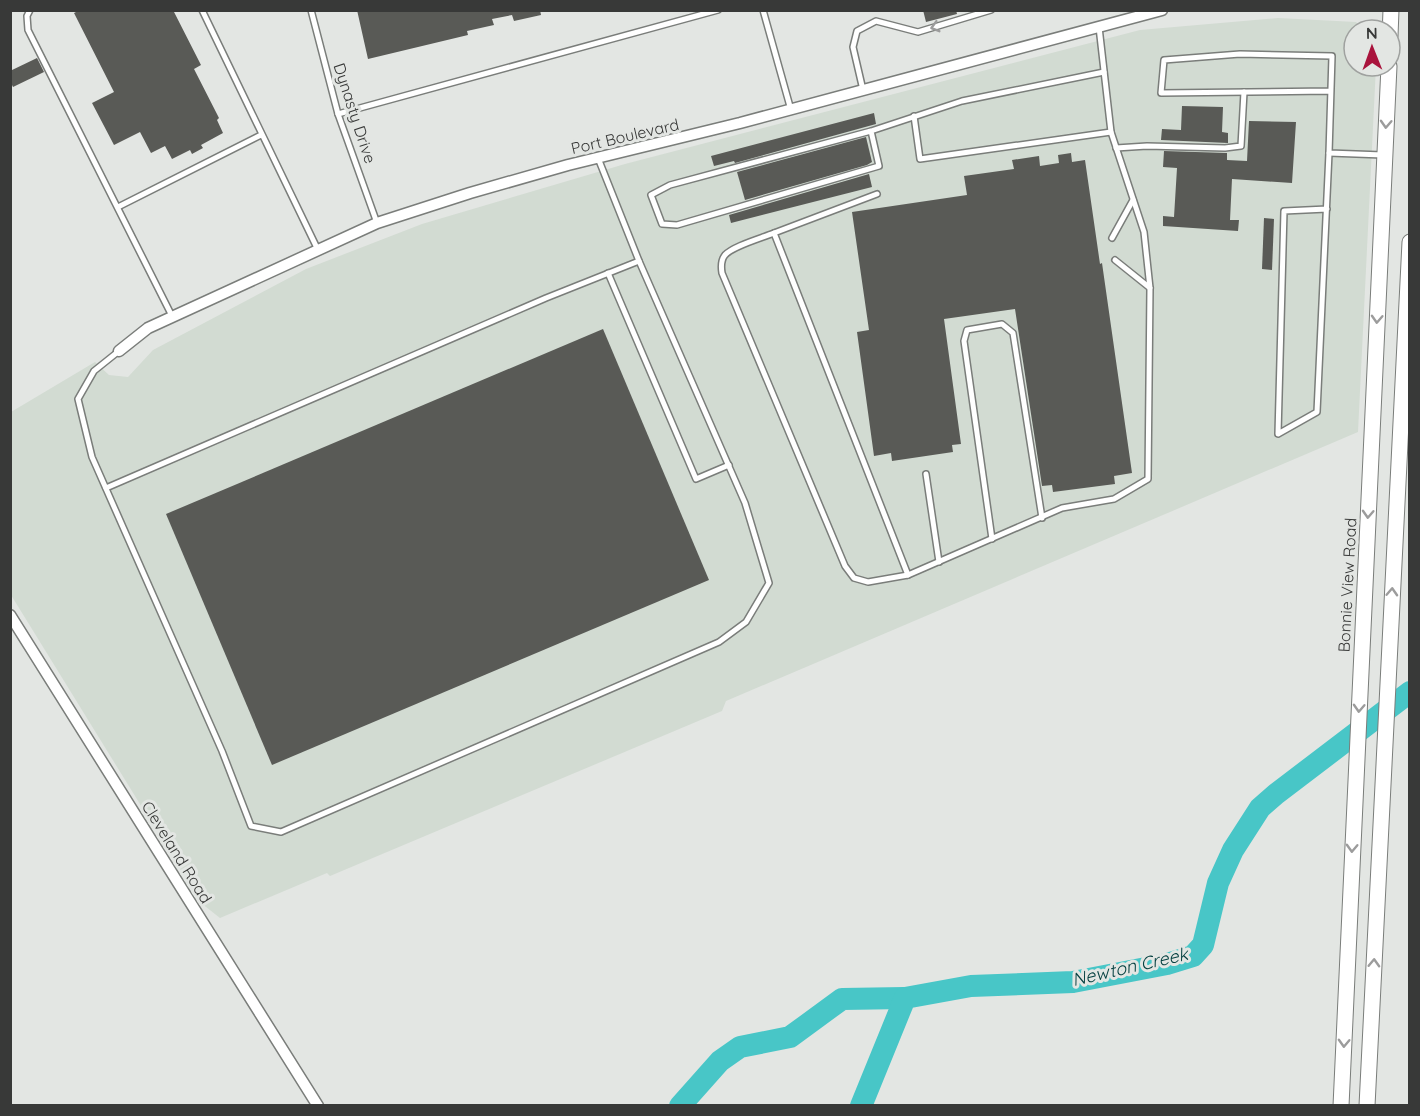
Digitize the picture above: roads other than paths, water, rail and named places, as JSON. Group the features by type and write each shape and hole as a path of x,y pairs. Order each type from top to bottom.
{"main road":[{"name":"Bonnie View Road","path":"1341,1106 1388,78"},
{"path":"1367,1106 1410,242"}],"street":[{"name":"Port Boulevard","path":"119,351 148,328 377,223 470,193 598,158 791,110 1099,27 1133,14 1162,10"},
{"name":"Cleveland Road","path":"10,615 318,1106"}],"lane":[{"path":"30,10 27,16 28,30 172,317"},
{"path":"202,10 318,250"},
{"name":"Dynasty Drive","path":"311,10 338,114 377,223"},
{"path":"338,114 718,10"},
{"path":"763,10 791,110"},
{"path":"863,90 853,47 857,31 876,21 918,32 991,10"},
{"path":"877,194 731,250 725,255 721,264 722,273 845,566 854,578 868,582 908,575 1062,508 1114,499 1148,479 1150,288 1144,232 1110,132 1099,27"},
{"path":"1327,209 1284,211 1278,434 1317,412 1327,209 1329,153 1331,91 1332,56 1240,54 1164,60 1161,93 1331,91"},
{"path":"871,131 879,166 856,173 677,225 662,224 651,195 670,185 871,131 962,101 1104,72"},
{"path":"1116,148 1241,146 1244,92"},
{"path":"914,116 920,159 1110,132"},
{"path":"118,207 261,135"},
{"path":"1329,153 1384,155"},
{"path":"119,351 94,371 78,399 92,457 222,752 251,826 281,832 719,642 746,622 769,583 745,503 639,261 598,158"},
{"path":"1112,238 1133,200"},
{"path":"774,233 908,575"},
{"path":"1115,260 1150,288"},
{"path":"106,488 639,261"},
{"path":"608,273 696,479 729,465"},
{"path":"992,539 964,341 967,330 1002,324 1012,333 1041,518"},
{"path":"926,474 939,562"}],"waterway":[{"name":"Newton Creek","path":"861,1106 905,998 971,986 1073,982 1167,964 1193,956 1203,945 1218,883 1233,850 1260,808 1410,692"},
{"path":"680,1106 720,1061 740,1047 790,1037 842,999 905,998"}]}
